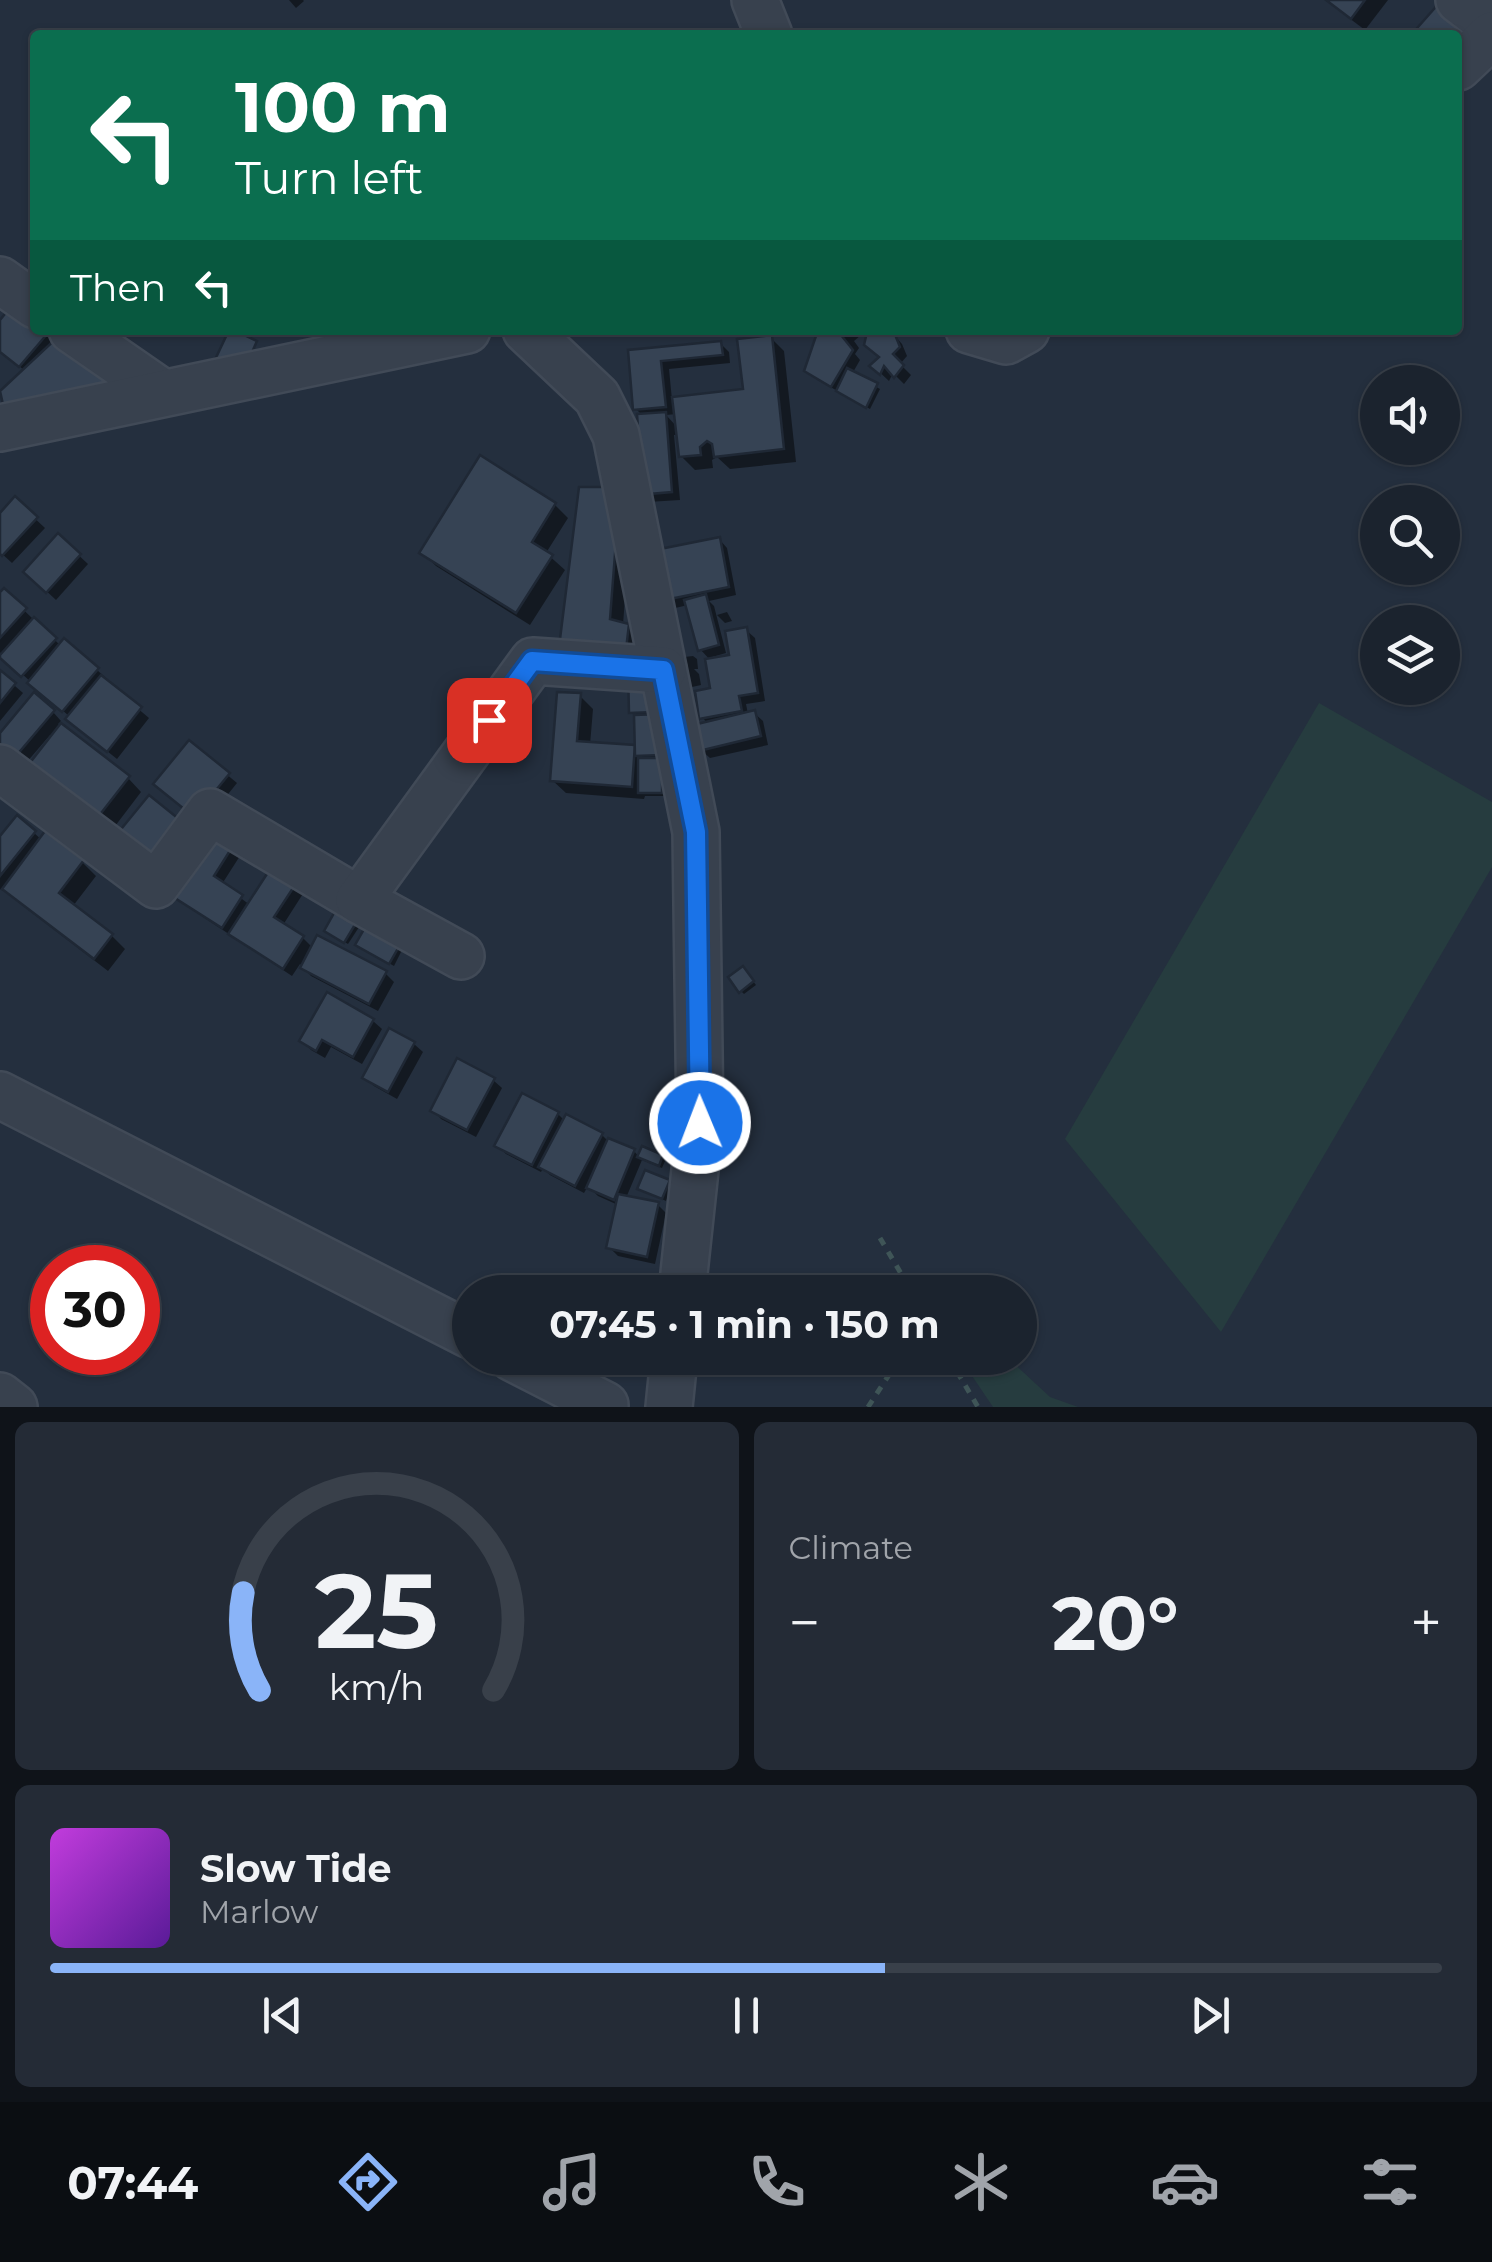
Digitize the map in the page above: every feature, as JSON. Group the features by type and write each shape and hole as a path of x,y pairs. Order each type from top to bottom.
{"street":[{"path":"755,0 767,30"},
{"path":"1459,0 1492,25"},
{"path":"1462,63 1492,35"},
{"path":"0,280 30,301"},
{"path":"79,335 163,393"},
{"path":"0,428 443,335"},
{"path":"531,335 597,397 616,435 696,832 700,1123 684,1275"},
{"path":"986,335 1006,341 1017,335"},
{"path":"359,900 532,661 663,670"},
{"path":"0,768 156,885 210,812 461,956"},
{"path":"0,1095 452,1326"},
{"path":"547,1375 605,1404"},
{"path":"669,1407 672,1375"},
{"path":"0,1396 14,1407"}],"path":[{"path":"880,1238 902,1275"},
{"path":"868,1407 889,1375"},
{"path":"959,1375 978,1407"}],"green space":[{"path":"1319,703 1492,802 1492,867 1221,1332 1065,1139"},
{"path":"971,1375 1026,1375 1050,1397 1078,1407 993,1407"}],"building":[{"path":"1326,0 1365,0 1351,19"},
{"path":"1441,1 1477,25 1462,45 1462,30 1415,30"},
{"path":"13,304 30,319 30,335 46,335 19,367 0,352 0,320"},
{"path":"60,335 121,378 6,418 0,391"},
{"path":"227,335 244,335 257,341 241,377 213,364"},
{"path":"772,335 784,449 714,457 712,444 707,441 700,447 701,455 679,457 672,397 743,389 737,339"},
{"path":"816,335 841,335 853,350 831,387 804,371"},
{"path":"866,335 895,335 900,347 893,354 904,365 894,378 884,366 880,375 869,366 879,357 864,345"},
{"path":"721,341 723,355 661,361 666,407 633,410 628,350"},
{"path":"847,368 878,383 866,408 836,391"},
{"path":"666,412 672,492 637,495 641,472 637,414"},
{"path":"480,455 556,503 532,542 553,555 516,613 419,553"},
{"path":"579,487 604,487 618,515 610,619 629,624 626,650 559,647"},
{"path":"15,496 38,517 2,556 0,513"},
{"path":"58,533 81,554 46,593 23,572"},
{"path":"720,537 729,587 660,601 650,551"},
{"path":"4,588 27,608 0,638 0,592"},
{"path":"706,594 719,645 698,651 684,600"},
{"path":"34,617 57,638 21,677 0,655"},
{"path":"747,627 758,693 739,696 742,711 699,719 695,691 710,688 705,659 729,655 725,631"},
{"path":"64,638 99,668 62,712 27,683"},
{"path":"0,670 16,683 0,703"},
{"path":"654,671 655,712 629,713 628,672"},
{"path":"101,675 142,707 107,752 65,719"},
{"path":"34,692 55,710 5,769 0,765 0,733"},
{"path":"557,692 581,693 577,741 635,745 632,787 550,781"},
{"path":"755,710 761,736 699,751 693,725"},
{"path":"661,714 662,755 635,756 634,715"},
{"path":"61,723 130,776 91,826 22,773"},
{"path":"189,740 230,773 194,817 153,784"},
{"path":"638,758 662,758 662,793 638,793"},
{"path":"149,795 190,828 155,872 113,839"},
{"path":"17,815 36,831 0,876 0,836"},
{"path":"213,822 238,838 214,876 243,895 222,928 167,893"},
{"path":"45,831 84,860 59,893 113,934 94,959 2,889"},
{"path":"274,863 299,879 274,917 304,936 283,969 228,934"},
{"path":"338,906 359,918 344,943 324,931"},
{"path":"367,924 401,943 389,964 355,945"},
{"path":"317,935 387,971 369,1004 300,968"},
{"path":"743,966 754,981 739,993 728,977"},
{"path":"327,992 374,1019 353,1057 322,1040 316,1051 299,1041"},
{"path":"389,1028 415,1042 388,1092 362,1078"},
{"path":"457,1058 495,1078 467,1130 430,1111"},
{"path":"522,1093 559,1112 532,1165 494,1146"},
{"path":"566,1114 603,1133 575,1186 538,1167"},
{"path":"608,1138 635,1149 614,1200 586,1188"},
{"path":"642,1146 663,1155 659,1166 637,1157"},
{"path":"645,1170 670,1180 662,1199 637,1189"},
{"path":"618,1194 659,1202 647,1257 606,1248"}],"route":[{"path":"489,720 532,661 663,670 696,832 700,1123"}]}
